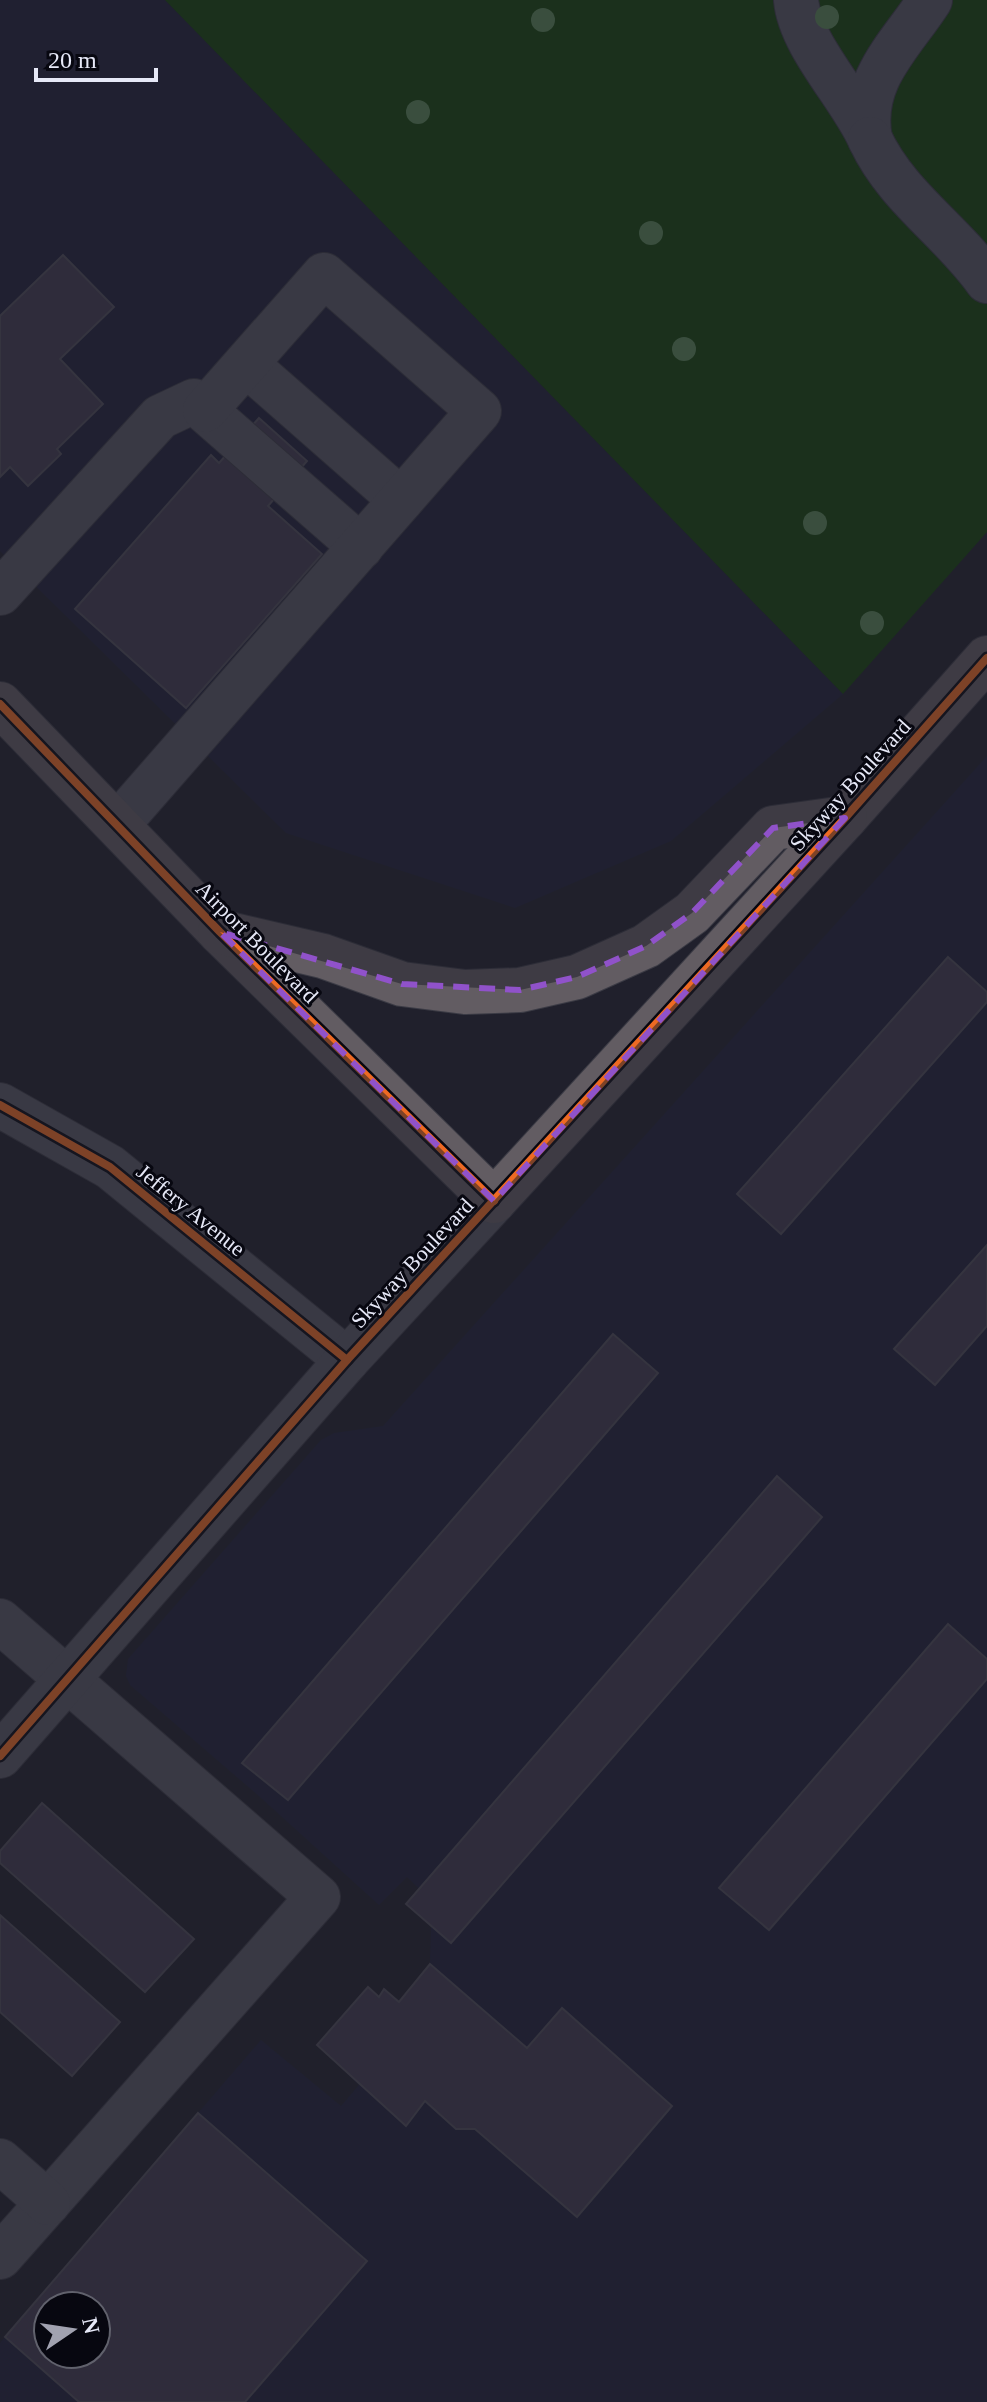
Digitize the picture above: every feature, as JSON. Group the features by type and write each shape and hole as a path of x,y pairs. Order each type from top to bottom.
{"main road":[{"name":"Skyway Boulevard","path":"494,1201 845,818 987,658"},
{"name":"Airport Boulevard","path":"0,704 220,932 494,1201"},
{"path":"220,932 323,956 402,984 465,992 520,990 577,977 646,946 692,913 773,828 845,818"}],"street":[{"path":"796,0 804,32 858,113 893,179 963,250 987,281"},
{"path":"870,139 868,112 876,82 900,41 930,0"},
{"path":"118,824 479,411 324,275 205,410"},
{"path":"246,364 401,500"},
{"path":"0,593 160,417 194,401 361,547"},
{"name":"Jeffery Avenue","path":"0,1105 110,1167 347,1360"},
{"name":"Skyway Boulevard","path":"0,1756 347,1360 494,1201"},
{"path":"0,1621 318,1897 0,2257"},
{"path":"0,2161 48,2203"}],"highlighted area":[{"path":"845,818 494,1201 220,932 402,984 520,990 577,977 646,946 692,913 773,828"}],"shaded area":[{"path":"0,0 165,0 843,694 671,841 515,908 286,833 0,551"},
{"path":"987,756 987,2402 0,2402 0,2343 32,2306 32,2370 112,2370 112,2290 46,2290 261,2040 341,2106 359,2085 317,2045 368,1987 378,1997 384,1989 399,2002 430,1964 431,1928 441,1910 407,1877 379,1905 130,1685 126,1676 128,1659 321,1440 334,1433 383,1426"}],"green space":[{"path":"165,0 987,0 987,532 843,694"}],"building":[{"path":"63,255 114,307 60,359 103,404 57,449 61,454 28,486 10,467 0,477 0,316"},
{"path":"259,418 307,461 268,506 322,554 186,708 75,609 211,455 219,463"},
{"path":"948,957 987,992 987,1002 781,1234 737,1194"},
{"path":"987,1245 987,1326 935,1385 894,1349"},
{"path":"613,1334 658,1373 288,1800 242,1763"},
{"path":"777,1476 822,1517 451,1943 406,1904"},
{"path":"948,1624 987,1659 987,1679 769,1930 719,1888"},
{"path":"42,1803 194,1939 145,1992 0,1863 0,1851"},
{"path":"0,1915 120,2022 72,2076 0,2012"},
{"path":"430,1964 527,2048 562,2008 672,2106 577,2217 475,2129 456,2129 425,2101 406,2126 317,2045 368,1987 379,1997 384,1989 399,2002"},
{"path":"198,2113 367,2261 245,2402 79,2402 43,2370 112,2370 112,2290 45,2290"},
{"path":"32,2306 32,2361 5,2337"}],"cycle path":[{"path":"0,1756 347,1360 845,818 987,658"},
{"path":"0,704 220,932 494,1201"},
{"path":"0,1105 110,1167 347,1360"}]}
